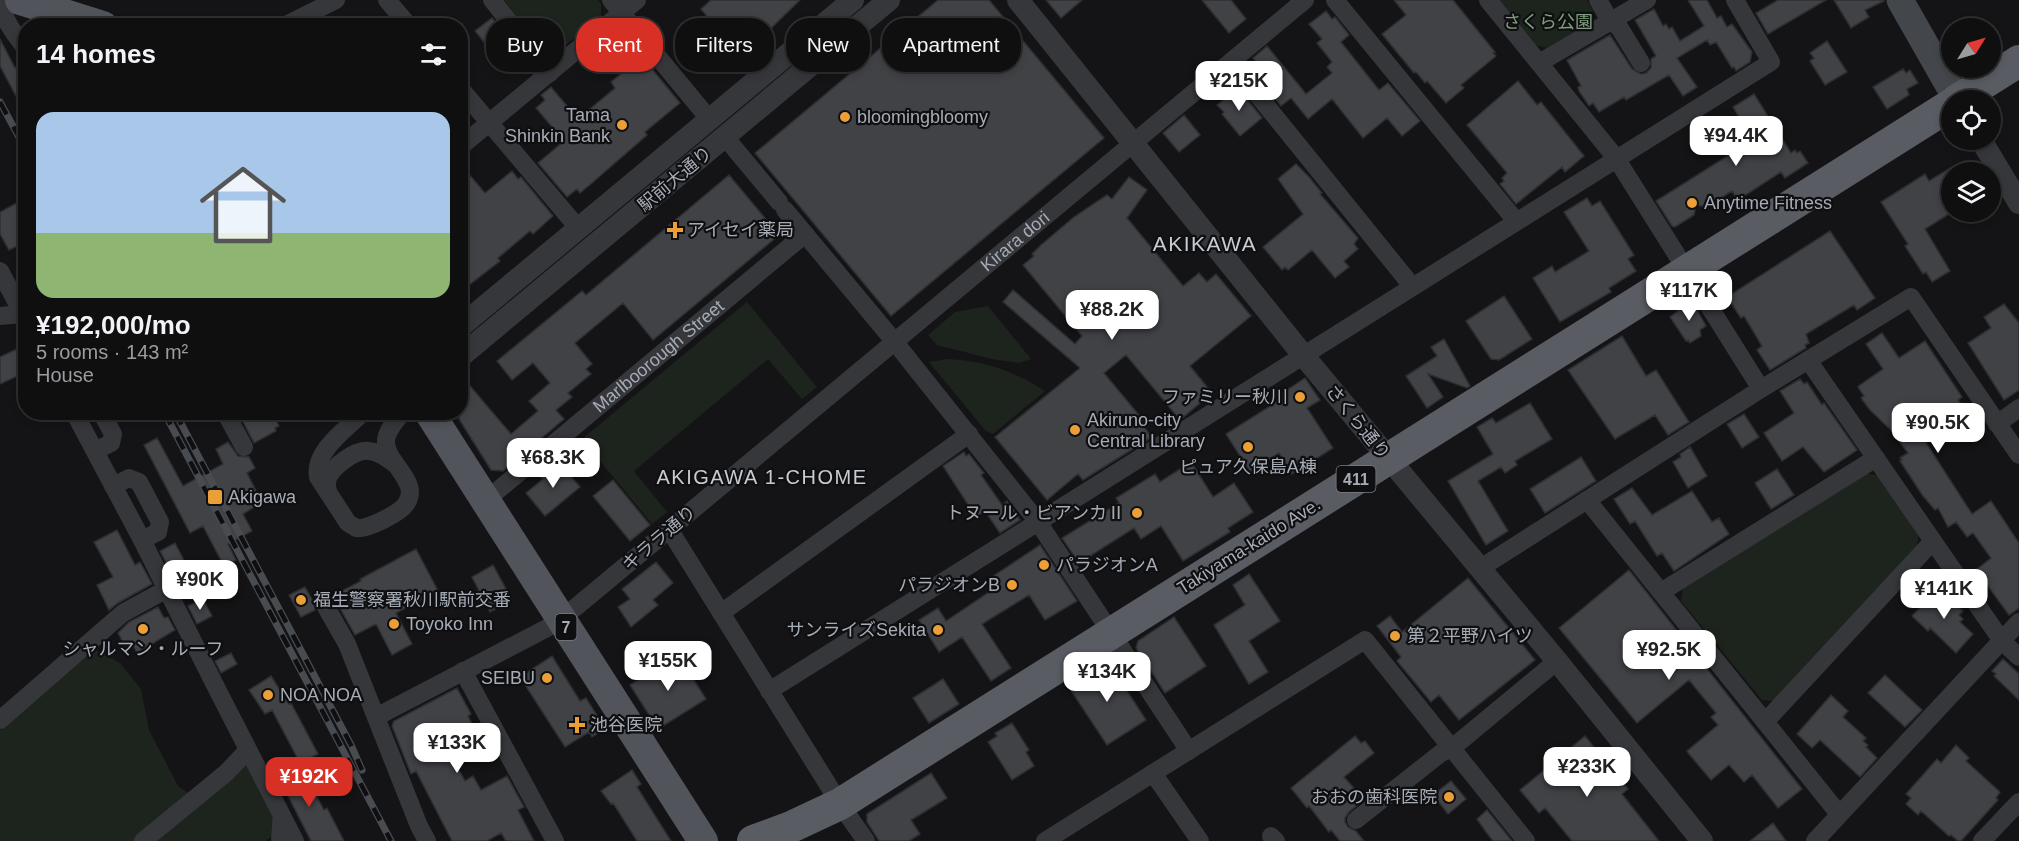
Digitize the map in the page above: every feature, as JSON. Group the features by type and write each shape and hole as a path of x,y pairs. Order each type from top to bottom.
{"highway":[{"path":"1973,90 2019,61"},
{"name":"Takiyama-kaido Ave.","path":"753,841 791,827 840,804 1941,111"}],"main road":[{"path":"21,0 67,6 89,18"},
{"path":"1900,0 1951,90"},
{"name":"7","path":"434,420 703,841"}],"street":[{"path":"4,0 1,9 6,22 18,38"},
{"path":"304,18 336,0"},
{"path":"387,0 402,18"},
{"path":"492,0 550,73"},
{"path":"468,141 550,73 616,7 637,0"},
{"name":"駅前大通り","path":"468,320 853,0"},
{"name":"駅前大通り","path":"468,350 889,0"},
{"name":"さくら通り","path":"1018,0 1303,355 1557,661 1702,841"},
{"name":"Kirara dori","path":"894,341 1305,0"},
{"path":"1335,0 1516,221"},
{"path":"1488,0 1616,158 1761,389"},
{"path":"1598,0 1610,21 1619,27 1641,63"},
{"path":"1539,63 1647,0"},
{"path":"769,691 1771,62 1735,0"},
{"path":"616,7 710,120"},
{"path":"1231,62 1413,286"},
{"path":"468,97 579,229"},
{"path":"725,137 894,341 1038,522 1189,751"},
{"path":"1987,150 2019,203"},
{"name":"Marlboorough Street","path":"485,501 805,234"},
{"path":"0,271 18,306"},
{"path":"1479,568 1911,297 2019,455"},
{"path":"0,316 18,317"},
{"name":"キララ通り","path":"376,717 547,628 561,618 894,341"},
{"path":"1808,360 2002,641 2019,657"},
{"path":"1997,424 2019,408"},
{"path":"78,420 295,841"},
{"path":"95,451 111,443 113,435 106,420"},
{"path":"229,420 244,447"},
{"path":"355,420 328,447 318,465 318,477 348,523 356,528 364,528 399,511 410,498 410,488 386,446 386,437 398,420"},
{"path":"721,613 969,434"},
{"path":"328,491 327,482 332,472 354,454 367,450 378,453 396,465"},
{"path":"1661,591 1876,458"},
{"path":"1587,500 1839,814"},
{"path":"669,529 840,804 866,841"},
{"path":"1765,722 1933,541"},
{"path":"0,720 123,613 167,589"},
{"path":"326,607 347,644 427,841"},
{"path":"1815,841 2019,622"},
{"path":"1045,841 1365,640 1526,841"},
{"path":"1356,820 1441,753 1452,748 1557,661"},
{"path":"463,672 555,841"},
{"path":"143,841 226,773 248,750"},
{"path":"1153,773 1200,841"},
{"path":"1982,841 2019,802"},
{"path":"278,841 280,809"}],"green space":[{"path":"504,0 598,0 601,4 601,16 599,18 576,18 576,37 564,46 564,18 518,18"},
{"name":"さくら公園","path":"1499,0 1587,0 1593,11 1590,23 1547,48 1535,45"},
{"path":"747,302 817,387 802,399 768,359 634,471 667,512 652,524 582,439"},
{"path":"988,306 1031,359 1019,363 992,359 937,345 928,335 955,312"},
{"path":"948,359 999,368 1045,391 993,434 985,430 929,362"},
{"path":"1866,473 1879,476 1919,533 1917,546 1774,701 1762,700 1681,601 1683,589"},
{"path":"95,650 120,663 141,689 149,730 178,786 191,795 136,841 0,841 0,730"},
{"path":"245,759 272,809 274,835 265,841 152,841"}],"building":[{"path":"711,0 800,0 774,25 774,18 708,18 701,9"},
{"path":"938,0 989,0 1004,18 916,18"},
{"path":"1046,0 1082,0 1061,18"},
{"path":"1202,0 1231,0 1246,19 1229,33"},
{"path":"1394,0 1453,0 1496,56 1461,85 1464,88 1446,103 1427,81 1425,83 1416,72 1414,73 1382,34 1406,15"},
{"path":"1688,0 1707,0 1717,18 1721,16 1727,27 1732,24 1752,52 1750,62 1736,71 1716,42 1710,45 1707,40 1677,58 1697,87 1683,96 1669,75 1626,100 1624,97 1599,112 1593,103 1589,106 1579,91 1578,87 1581,86 1567,60 1610,35 1632,69 1641,74 1646,73 1651,68 1651,59 1656,56 1635,20 1654,9 1663,26 1666,24 1669,29 1672,27 1680,41 1704,26"},
{"path":"1778,0 1826,0 1768,34 1756,13"},
{"path":"1834,0 1884,1 1865,10 1869,17 1851,28"},
{"path":"1326,11 1332,19 1335,17 1349,35 1341,42 1379,90 1388,83 1420,121 1402,136 1387,118 1363,138 1332,99 1308,119 1291,98 1281,106 1250,67 1256,62 1253,58 1267,46 1306,94 1332,73 1327,67 1332,62 1317,43 1322,39 1309,24"},
{"path":"486,23 486,45 475,31"},
{"path":"1021,38 1104,138 891,316 755,153 852,72 870,72 870,57 882,47 882,72 1021,72"},
{"path":"0,39 15,68 18,66 18,95 16,96 0,66"},
{"path":"1827,41 1847,72 1825,85 1810,61 1814,58 1810,53"},
{"path":"1903,69 1906,73 1910,70 1918,83 1907,89 1909,95 1887,109 1873,87"},
{"path":"623,72 654,72 680,103 645,132 647,135 580,193 577,189 567,197 538,163 564,141 536,108 545,100 541,95 551,87 578,119 615,88 611,82"},
{"path":"1518,81 1537,105 1541,102 1584,156 1565,172 1562,167 1516,204 1500,184 1507,173 1467,125"},
{"path":"1238,88 1262,118 1240,136 1217,105"},
{"path":"1754,94 1791,153 1795,150 1797,153 1800,151 1808,163 1785,178 1781,172 1738,200 1732,191 1706,207 1696,205 1694,215 1675,227 1672,226 1656,201 1753,140 1733,107"},
{"path":"1184,115 1200,135 1179,152 1163,133"},
{"path":"1296,164 1358,238 1354,244 1358,249 1344,261 1349,267 1335,278 1312,250 1288,270 1285,267 1282,270 1263,247 1303,214 1278,179"},
{"path":"512,171 518,179 521,177 553,216 533,234 530,231 498,258 500,261 468,286 468,173 485,193"},
{"path":"1925,174 1929,181 1941,174 1941,219 1925,229 1950,271 1932,282 1926,272 1923,274 1905,246 1908,244 1881,202"},
{"path":"729,175 779,235 653,340 623,303 575,343 592,364 586,369 591,374 568,393 572,397 556,410 564,419 503,471 491,470 460,420 468,420 468,384 511,434 538,411 529,401 550,383 533,363 512,380 497,361 582,291 586,295"},
{"path":"1129,177 1147,190 1127,218 1183,286 1199,273 1207,282 1216,274 1251,316 1190,366 1212,393 1180,420 1126,355 1104,373 1143,420 1140,422 1152,437 1083,480 1078,474 1047,500 995,437 1080,368 1003,302 1013,290 1075,344 1082,336 1023,265 1034,256 1032,254 1041,245 1074,217 1107,195 1112,199"},
{"path":"1587,198 1592,206 1600,201 1634,255 1628,259 1636,271 1609,288 1611,292 1560,322 1533,278 1552,266 1555,272 1589,251 1564,212"},
{"path":"18,202 18,246 9,250 0,234 0,212"},
{"path":"1830,231 1875,298 1857,310 1854,305 1806,334 1809,343 1805,345 1806,348 1770,370 1757,350 1762,346 1744,316 1741,318 1727,297"},
{"path":"1504,296 1532,339 1499,360 1491,359 1466,321"},
{"path":"1691,299 1706,326 1700,330 1701,336 1690,343 1686,341 1670,317"},
{"path":"2004,304 2019,323 2019,390 2004,400 1968,343 1991,328 1984,317"},
{"path":"1882,333 1899,358 1925,341 1962,397 1958,400 1962,405 1939,421 1942,425 1923,438 1972,514 1991,501 2019,543 2019,608 2009,615 1976,570 1991,558 1973,533 1967,537 1956,522 1948,527 1938,508 1935,510 1923,496 1900,461 1902,460 1900,458 1908,453 1892,431 1861,398 1864,396 1858,387 1883,369 1866,344"},
{"path":"1622,336 1646,376 1656,370 1689,422 1668,435 1655,415 1615,439 1568,370"},
{"path":"1444,339 1470,386 1467,388 1428,374 1443,397 1427,408 1406,376 1437,356 1431,347"},
{"path":"17,349 18,351 18,376 0,384 0,357"},
{"path":"1305,378 1320,400 1307,408 1333,448 1292,474 1279,453 1250,472 1226,434 1283,398 1281,394"},
{"path":"1800,379 1804,384 1807,382 1822,405 1824,403 1857,450 1824,472 1803,447 1782,461 1764,433 1794,413 1780,391"},
{"path":"1530,403 1552,439 1515,461 1517,465 1505,473 1501,467 1478,481 1508,531 1486,545 1448,481 1493,454 1477,427 1492,418 1496,423"},
{"path":"1744,414 1759,437 1742,448 1727,424"},
{"path":"242,420 276,420 279,426 275,428 276,431 254,443"},
{"path":"157,438 183,486 223,464 216,449 228,442 238,456 249,457 255,468 247,473 260,499 254,502 256,506 243,514 252,531 228,544 236,560 224,566 203,526 190,533 144,445"},
{"path":"1690,447 1707,476 1688,488 1673,462"},
{"path":"964,452 966,456 969,454 984,473 981,475 1002,505 1007,501 1020,520 1000,533 985,511 976,517 943,466"},
{"path":"1581,457 1596,481 1545,513 1530,489"},
{"path":"559,462 580,487 545,516 526,493"},
{"path":"1191,462 1213,497 1234,483 1253,512 1228,528 1230,532 1183,561 1161,526 1141,539 1134,528 1079,563 1062,538 1119,503 1116,498 1155,474 1160,482"},
{"path":"1777,469 1794,495 1771,509 1755,483"},
{"path":"613,480 650,525 630,541 593,496"},
{"path":"1632,488 1652,515 1692,491 1712,522 1719,518 1729,534 1674,571 1662,553 1657,556 1635,521 1630,524 1614,499"},
{"path":"117,530 135,565 140,562 152,584 109,610 97,585 113,577 94,542"},
{"path":"175,543 187,566 172,574 160,551"},
{"path":"1040,545 1077,601 1045,620 1029,595 982,624 1011,668 991,681 962,637 939,652 919,620 938,608 946,621 998,586 992,577"},
{"path":"416,549 438,591 396,613 412,644 392,655 376,624 355,635 336,601 340,592 361,581 360,579"},
{"path":"656,562 673,583 653,600 658,605 631,627 618,607 630,599 622,589"},
{"path":"493,565 512,600 490,612 472,577"},
{"path":"1629,570 1802,789 1778,808 1752,775 1744,782 1729,765 1711,780 1689,754 1687,751 1718,725 1711,717 1716,713 1689,680 1637,723 1559,628"},
{"path":"1249,574 1280,621 1249,641 1268,672 1249,684 1214,625 1245,605 1233,585"},
{"path":"1468,578 1535,660 1459,720 1439,695 1431,702 1397,661 1401,657 1377,626 1390,616 1402,632"},
{"path":"305,587 315,605 315,610 301,617 289,595"},
{"path":"1938,588 1963,611 1959,615 1963,619 1960,622 1973,634 1956,653 1930,628 1928,631 1912,616"},
{"path":"203,599 212,616 197,624 188,606"},
{"name":"シャルマン・ルーフ","path":"158,607 164,618 168,617 175,630 137,653 133,645 126,648 118,633 129,622"},
{"path":"1174,617 1206,666 1165,693 1136,648 1138,641"},
{"path":"231,653 237,664 221,673 215,661"},
{"path":"678,655 706,699 658,729 630,685"},
{"path":"552,656 580,701 586,698 605,728 592,737 589,732 565,747 520,677"},
{"path":"2003,659 2019,674 2019,700 1994,676 1996,674 1992,671"},
{"path":"1107,660 1146,720 1107,745 1068,686"},
{"path":"1885,675 1922,710 1905,727 1868,693"},
{"path":"271,676 289,704 291,703 318,754 300,763 272,710 265,714 249,690"},
{"path":"943,679 959,704 929,723 913,698"},
{"path":"457,688 471,714 468,716 478,736 449,752 465,781 473,776 481,790 507,776 524,807 518,810 534,841 506,841 501,833 487,841 452,841 416,771 411,774 392,726 394,721"},
{"path":"1831,695 1848,711 1843,717 1866,738 1863,741 1868,745 1866,747 1877,758 1860,777 1820,740 1812,748 1797,734"},
{"path":"1012,723 1029,750 1026,752 1034,766 1012,780 988,742 997,736 995,733"},
{"path":"1355,736 1361,743 1365,741 1374,753 1344,777 1360,795 1356,799 1360,803 1349,812 1345,822 1364,841 1340,841 1331,830 1329,832 1309,806 1307,808 1291,788"},
{"path":"1585,736 1628,789 1622,794 1659,841 1572,841 1545,808 1539,813 1520,790"},
{"path":"1956,745 1969,758 1966,761 2000,792 1996,798 1998,800 1961,841 1949,836 1921,811 1918,815 1906,804 1911,798 1906,794 1937,759 1941,763"},
{"path":"301,767 324,810 327,808 344,841 311,841 285,790 282,792 276,780"},
{"path":"632,770 641,784 637,787 671,841 637,841 613,803 611,804 601,791"},
{"path":"931,773 947,798 911,820 920,834 909,841 879,841 867,822 867,814"},
{"name":"おおの歯科医院","path":"1451,781 1466,799 1448,814 1433,795"},
{"path":"1487,810 1512,841 1493,841 1477,819"},
{"path":"1773,823 1786,841 1750,841"}],"railway":[{"path":"0,102 18,135"},
{"path":"168,420 391,841"},
{"path":"179,420 351,745 362,770"}],"place":[{"name":"bloomingbloomy","path":"845,117"},
{"name":"Tama Shinkin Bank","path":"622,125"},
{"name":"Anytime Fitness","path":"1692,203"},
{"name":"アイセイ薬局","path":"675,230"},
{"name":"ファミリー秋川","path":"1300,397"},
{"name":"Akiruno-city Central Library","path":"1075,430"},
{"name":"ピュア久保島A棟","path":"1248,447"},
{"name":"Akigawa","path":"215,497"},
{"name":"トヌール・ビアンカⅡ","path":"1137,513"},
{"name":"パラジオンA","path":"1044,565"},
{"name":"パラジオンB","path":"1012,585"},
{"name":"福生警察署秋川駅前交番","path":"301,600"},
{"name":"Toyoko Inn","path":"394,624"},
{"name":"シャルマン・ルーフ","path":"143,629"},
{"name":"サンライズSekita","path":"938,630"},
{"name":"第２平野ハイツ","path":"1395,636"},
{"name":"SEIBU","path":"547,678"},
{"name":"NOA NOA","path":"268,695"},
{"name":"池谷医院","path":"577,725"},
{"name":"おおの歯科医院","path":"1449,797"}],"district":[{"name":"AKIKAWA","path":"1205,244"},
{"name":"AKIGAWA 1-CHOME","path":"762,477"}]}
